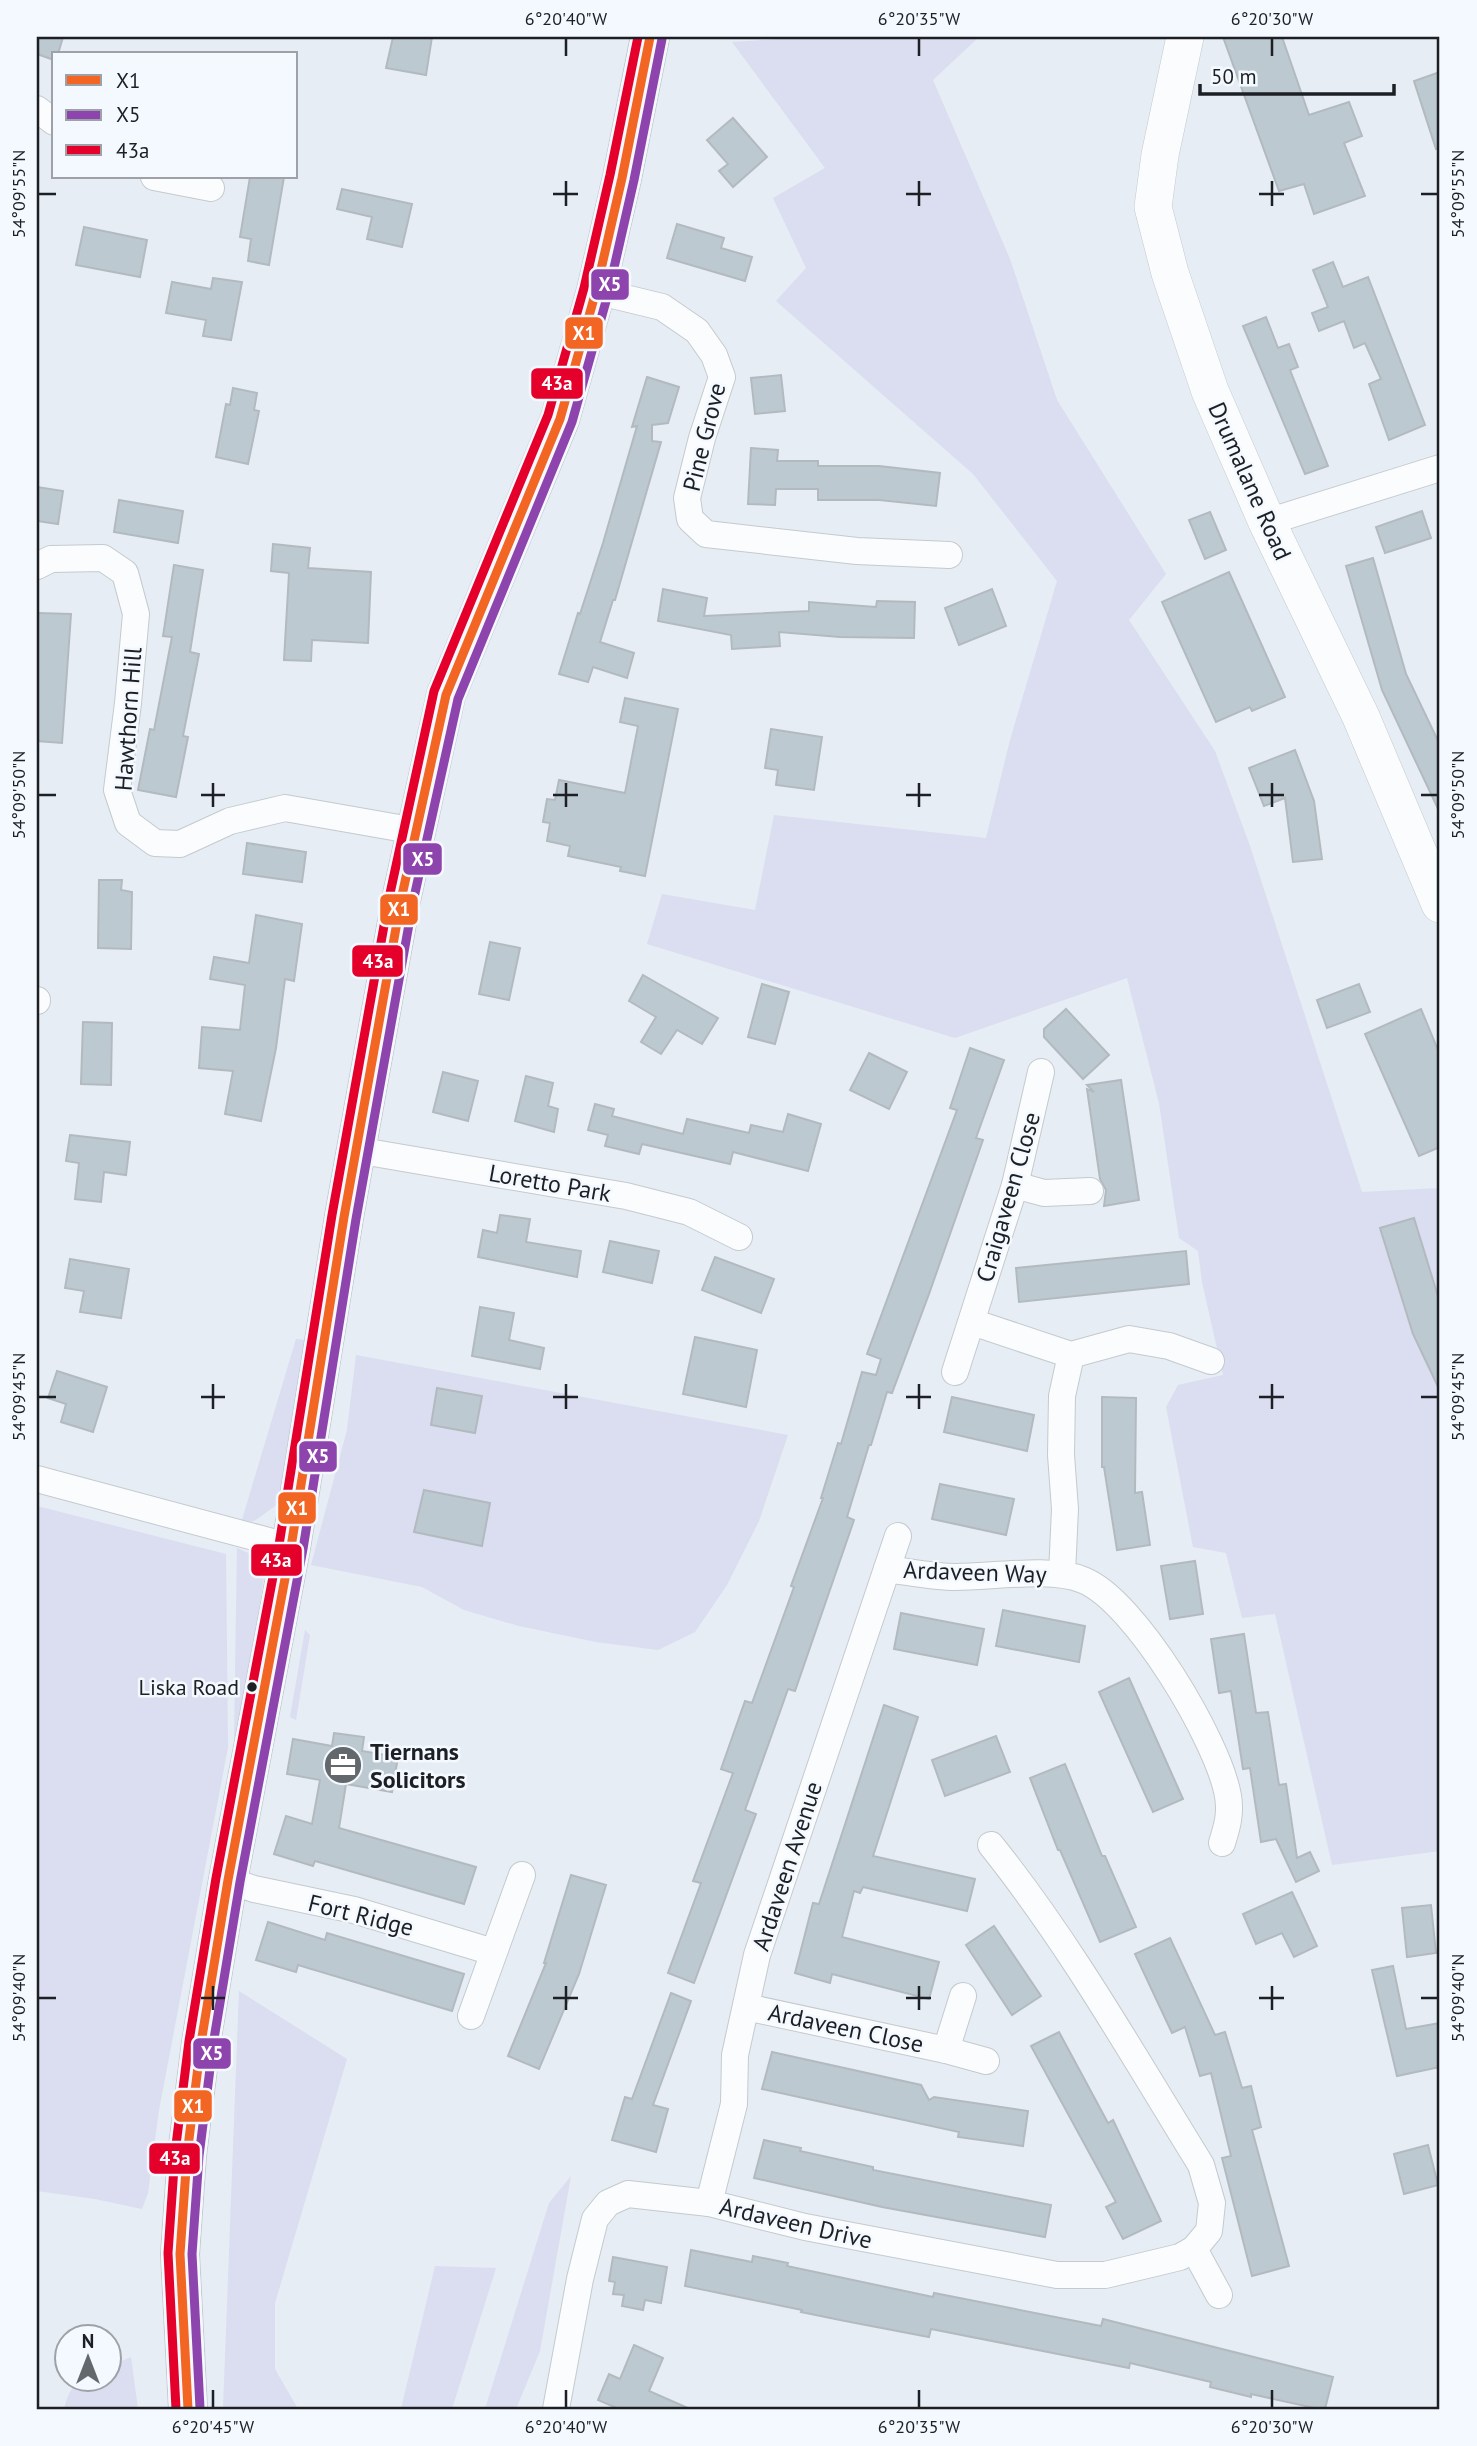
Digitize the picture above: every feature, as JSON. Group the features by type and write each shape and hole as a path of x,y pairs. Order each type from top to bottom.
{"main road":[{"path":"188,2409 180,2254 187,2155 201,2043 228,1880 291,1547 356,1150 401,900 446,695 560,419 596,291 650,37"},
{"name":"Drumalane Road","path":"1185,37 1160,155 1153,206 1177,298 1206,380 1267,522 1361,717 1440,904"}],"street":[{"path":"37,109 52,120"},
{"path":"159,178 211,188"},
{"name":"Pine Grove","path":"596,291 662,307 697,331 714,355 722,377 702,438 687,498 690,519 706,534 857,551 949,555"},
{"path":"1267,522 1440,468"},
{"name":"Hawthorn Hill","path":"37,566 51,559 103,558 125,573 136,614 117,790 128,823 155,843 180,844 230,821 285,808 416,831"},
{"name":"Craigaveen Close","path":"955,1372 1015,1185 1041,1072"},
{"name":"Loretto Park","path":"356,1150 626,1196 689,1213 739,1237"},
{"path":"1015,1185 1044,1194 1090,1191"},
{"path":"972,1322 1071,1354 1129,1339 1169,1346 1211,1361"},
{"path":"1071,1354 1062,1396 1061,1455 1065,1509 1062,1574 1084,1580 1113,1599 1182,1690 1213,1753 1228,1795 1230,1818 1222,1843"},
{"path":"37,1479 291,1547"},
{"name":"Ardaveen Avenue","path":"709,2203 734,2104 735,2055 757,1955 898,1536"},
{"name":"Ardaveen Way","path":"887,1569 953,1577 1062,1574"},
{"path":"991,1845 1027,1890 1066,1948 1201,2165 1212,2203 1209,2231 1194,2249 1219,2295"},
{"path":"471,2016 522,1875"},
{"name":"Fort Ridge","path":"228,1880 254,1889 354,1910 493,1952"},
{"name":"Ardaveen Close","path":"946,2050 963,1996"},
{"name":"Ardaveen Close","path":"746,2007 986,2061"},
{"name":"Ardaveen Drive","path":"556,2409 580,2279 595,2219 608,2203 628,2194 709,2203 805,2227 1057,2275 1105,2275 1154,2265 1194,2249"}],"shaded area":[{"path":"810,37 979,37 933,80 1010,259 1057,400 1166,574 1129,620 1215,751 1250,846 1362,1192 1440,1188 1440,1851 1332,1865 1275,1614 1242,1618 1226,1553 1193,1547 1166,1407 1178,1385 1223,1375 1202,1282 1198,1251 1179,1238 1159,1103 1127,978 955,1038 647,944 662,894 755,910 774,815 986,838 1010,740 1057,581 973,474 776,301 806,268 773,198 825,168 732,42"},
{"path":"296,1339 305,1340 278,1504 254,1521 241,1523"},
{"path":"356,1355 788,1435 759,1521 727,1585 695,1632 658,1650 596,1642 519,1626 464,1610 422,1587 311,1565 347,1430"},
{"path":"37,1506 226,1554 228,1747 159,2110 148,2193 142,2209 37,2191"},
{"path":"237,1548 258,1557 265,1571 238,1739 234,1739"},
{"path":"305,1630 310,1635 296,1720 290,1717"},
{"path":"239,1991 347,2059 275,2303 275,2369 298,2409 223,2409"},
{"path":"571,2176 540,2351 516,2409 485,2409 549,2203"},
{"path":"435,2266 496,2268 452,2409 401,2409"},
{"path":"131,2357 138,2409 64,2409 69,2394 122,2394 122,2361"}],"building":[{"path":"37,37 63,37 59,52 52,52 52,59 37,54"},
{"path":"393,37 432,37 426,75 386,68"},
{"path":"1223,37 1282,37 1309,115 1349,102 1362,136 1344,143 1365,196 1314,214 1304,184 1279,191"},
{"path":"1440,72 1440,148 1436,149 1414,81"},
{"path":"733,118 767,157 733,187 719,171 728,164 707,140"},
{"path":"250,178 284,178 269,265 248,261 251,239 240,237"},
{"path":"342,189 412,204 402,247 367,239 372,217 337,209"},
{"path":"677,224 724,238 721,248 752,257 745,281 667,258"},
{"path":"84,227 147,240 140,277 76,265"},
{"path":"1333,262 1343,287 1368,277 1425,425 1389,440 1369,384 1381,379 1365,343 1354,348 1344,321 1319,331 1312,313 1328,307 1313,270"},
{"path":"213,278 242,282 231,340 203,336 206,320 166,313 172,282 211,289"},
{"path":"1266,317 1278,348 1289,344 1298,367 1290,370 1328,466 1305,474 1243,326"},
{"path":"781,375 785,411 755,414 751,378"},
{"path":"647,377 679,387 668,423 652,425 652,441 661,442 600,642 634,653 627,678 593,667 588,682 559,674 603,543 637,426 632,427"},
{"path":"233,388 257,393 254,410 259,411 248,464 216,457 226,404 230,405"},
{"path":"751,448 778,450 777,461 818,461 818,466 879,466 940,473 936,506 879,500 818,500 818,489 776,489 775,505 748,504"},
{"path":"37,487 63,491 58,524 37,521"},
{"path":"119,500 183,511 178,543 114,532"},
{"path":"1422,511 1431,538 1385,553 1376,527"},
{"path":"1210,512 1226,550 1205,559 1189,520"},
{"path":"273,544 310,548 308,568 371,572 368,643 312,640 311,661 284,660 289,573 271,571"},
{"path":"1373,558 1406,674 1440,745 1440,813 1382,690 1346,566"},
{"path":"174,565 203,570 190,652 199,654 183,736 188,737 176,797 138,790 150,729 154,730 172,637 163,636"},
{"path":"1229,572 1285,697 1252,711 1250,707 1216,722 1162,602"},
{"path":"663,589 707,598 704,616 809,611 809,602 876,607 877,601 915,602 914,638 840,637 779,632 780,646 732,649 731,635 658,621"},
{"path":"992,589 1006,626 959,645 945,608"},
{"path":"38,613 71,614 62,743 37,741"},
{"path":"625,698 678,709 645,876 620,871 621,867 568,856 570,846 547,841 550,823 543,822 547,799 555,800 559,780 625,793 638,726 620,722"},
{"path":"771,729 822,737 814,790 776,785 778,770 765,768"},
{"path":"1295,750 1314,801 1322,859 1293,862 1285,798 1264,806 1249,768"},
{"path":"247,843 306,852 302,882 243,874"},
{"path":"99,880 122,880 121,890 132,892 131,949 98,948"},
{"path":"256,915 302,924 294,981 285,979 276,1048 261,1121 225,1114 233,1071 199,1068 202,1027 240,1030 245,985 210,979 214,957 249,963"},
{"path":"490,942 520,948 509,1000 479,994"},
{"path":"643,975 718,1018 702,1044 677,1030 661,1054 641,1042 656,1017 629,1001"},
{"path":"762,984 789,992 775,1044 748,1037"},
{"path":"1359,984 1370,1012 1327,1028 1317,1000"},
{"path":"1066,1009 1109,1055 1083,1079 1044,1037 1044,1029"},
{"path":"1421,1009 1440,1055 1440,1147 1419,1156 1365,1034"},
{"path":"83,1022 112,1023 111,1085 81,1084"},
{"path":"970,1048 1004,1060 976,1138 983,1140 892,1393 887,1392 847,1517 854,1520 795,1691 788,1689 745,1810 756,1814 694,1983 668,1973 701,1883 693,1881 733,1773 721,1769 745,1701 752,1703 794,1587 791,1586 823,1498 838,1443 841,1444 862,1372 876,1375 881,1359 867,1354 957,1110 950,1108"},
{"path":"869,1053 907,1072 889,1109 850,1090"},
{"path":"443,1072 478,1081 468,1121 433,1112"},
{"path":"526,1076 553,1083 548,1106 558,1109 554,1132 515,1121"},
{"path":"1121,1080 1139,1200 1104,1206 1106,1190 1100,1179 1087,1089 1094,1092 1087,1085"},
{"path":"595,1104 614,1109 612,1116 683,1134 687,1119 749,1133 751,1125 783,1132 788,1114 821,1124 808,1171 733,1152 730,1164 642,1144 639,1154 605,1146 608,1135 588,1130"},
{"path":"70,1135 130,1142 126,1175 104,1172 101,1202 75,1199 79,1163 66,1161"},
{"path":"500,1215 530,1219 526,1242 581,1251 577,1277 478,1257 483,1230 497,1233"},
{"path":"1414,1218 1440,1303 1440,1391 1413,1334 1380,1228"},
{"path":"610,1241 659,1251 652,1283 603,1272"},
{"path":"1186,1251 1189,1284 1019,1302 1016,1268"},
{"path":"715,1257 774,1279 761,1313 702,1290"},
{"path":"70,1259 129,1269 121,1318 80,1312 84,1291 65,1288"},
{"path":"480,1307 514,1313 509,1340 544,1348 540,1369 472,1356"},
{"path":"695,1337 757,1350 746,1407 683,1394"},
{"path":"57,1371 107,1387 93,1432 61,1422 66,1404 48,1398"},
{"path":"437,1388 482,1396 475,1433 431,1425"},
{"path":"952,1397 1034,1415 1027,1451 944,1432"},
{"path":"1102,1397 1136,1398 1135,1493 1142,1492 1150,1545 1117,1550 1102,1467"},
{"path":"940,1484 1014,1499 1006,1535 932,1519"},
{"path":"424,1490 490,1503 482,1546 414,1532"},
{"path":"1195,1561 1203,1614 1170,1619 1161,1566"},
{"path":"1003,1610 1085,1626 1079,1662 996,1646"},
{"path":"901,1613 984,1629 977,1665 894,1649"},
{"path":"1244,1634 1256,1713 1268,1712 1279,1785 1286,1784 1297,1858 1310,1852 1319,1871 1296,1882 1276,1839 1261,1842 1250,1768 1243,1769 1231,1691 1219,1693 1211,1639"},
{"path":"1129,1678 1183,1799 1153,1812 1099,1692"},
{"path":"884,1705 918,1717 873,1856 975,1879 967,1911 863,1887 860,1893 854,1891 842,1937 939,1962 929,1999 832,1974 830,1983 795,1973 813,1903 819,1904"},
{"path":"334,1733 364,1737 362,1751 398,1757 392,1792 346,1784 339,1828 476,1867 464,1904 315,1861 313,1866 274,1854 286,1816 312,1824 320,1780 287,1774 293,1739 332,1746"},
{"path":"996,1736 1010,1772 945,1796 932,1760"},
{"path":"1065,1764 1102,1856 1105,1856 1136,1927 1100,1942 1058,1850 1030,1778"},
{"path":"571,1875 606,1885 579,1974 539,2069 508,2056 546,1963"},
{"path":"1292,1892 1317,1946 1294,1957 1282,1933 1256,1944 1243,1914"},
{"path":"1431,1905 1436,1953 1407,1957 1402,1908"},
{"path":"268,1922 325,1940 327,1933 464,1974 452,2011 298,1965 296,1972 256,1960"},
{"path":"994,1926 1041,1996 1012,2015 966,1945"},
{"path":"1170,1938 1215,2035 1225,2032 1242,2088 1251,2086 1261,2127 1252,2130 1289,2266 1252,2276 1222,2158 1231,2156 1211,2073 1200,2076 1185,2027 1172,2033 1135,1954"},
{"path":"1393,1966 1406,2029 1440,2023 1440,2067 1397,2076 1372,1970"},
{"path":"671,1993 691,2001 653,2105 668,2109 656,2152 612,2140 625,2097 632,2099"},
{"path":"1059,2032 1108,2123 1113,2120 1161,2221 1123,2239 1106,2207 1116,2202 1031,2046"},
{"path":"772,2052 921,2085 929,2100 934,2097 1028,2111 1023,2146 958,2137 959,2132 762,2089"},
{"path":"764,2140 873,2167 873,2170 1051,2205 1045,2237 882,2207 754,2178"},
{"path":"1428,2145 1438,2185 1404,2194 1394,2154"},
{"path":"691,2250 752,2262 753,2256 788,2263 787,2266 933,2297 934,2293 1101,2326 1103,2319 1333,2377 1325,2409 1319,2409 1251,2394 1251,2397 1210,2387 1211,2382 1130,2363 1129,2368 931,2329 929,2337 845,2321 685,2286"},
{"path":"613,2257 667,2267 661,2303 645,2300 643,2310 622,2306 624,2295 613,2294 615,2282 609,2281"},
{"path":"634,2345 663,2358 649,2391 690,2409 619,2409 598,2400 609,2374 620,2379"}],"transit line":[{"name":"43a","path":"176,2409 168,2253 175,2153 189,2041 216,1878 279,1545 332,1215 389,898 434,691 548,415 584,288 638,37"},
{"name":"X1","path":"188,2409 180,2254 187,2155 201,2043 228,1880 291,1547 344,1217 401,900 446,695 560,419 596,291 650,37"},
{"name":"X5","path":"200,2408 192,2254 199,2156 213,2045 240,1882 303,1549 356,1219 413,902 458,699 572,422 608,294 662,39"}],"place":[{"name":"Liska Road","path":"252,1687"},
{"name":"Tiernans Solicitors","path":"343,1765"}]}
